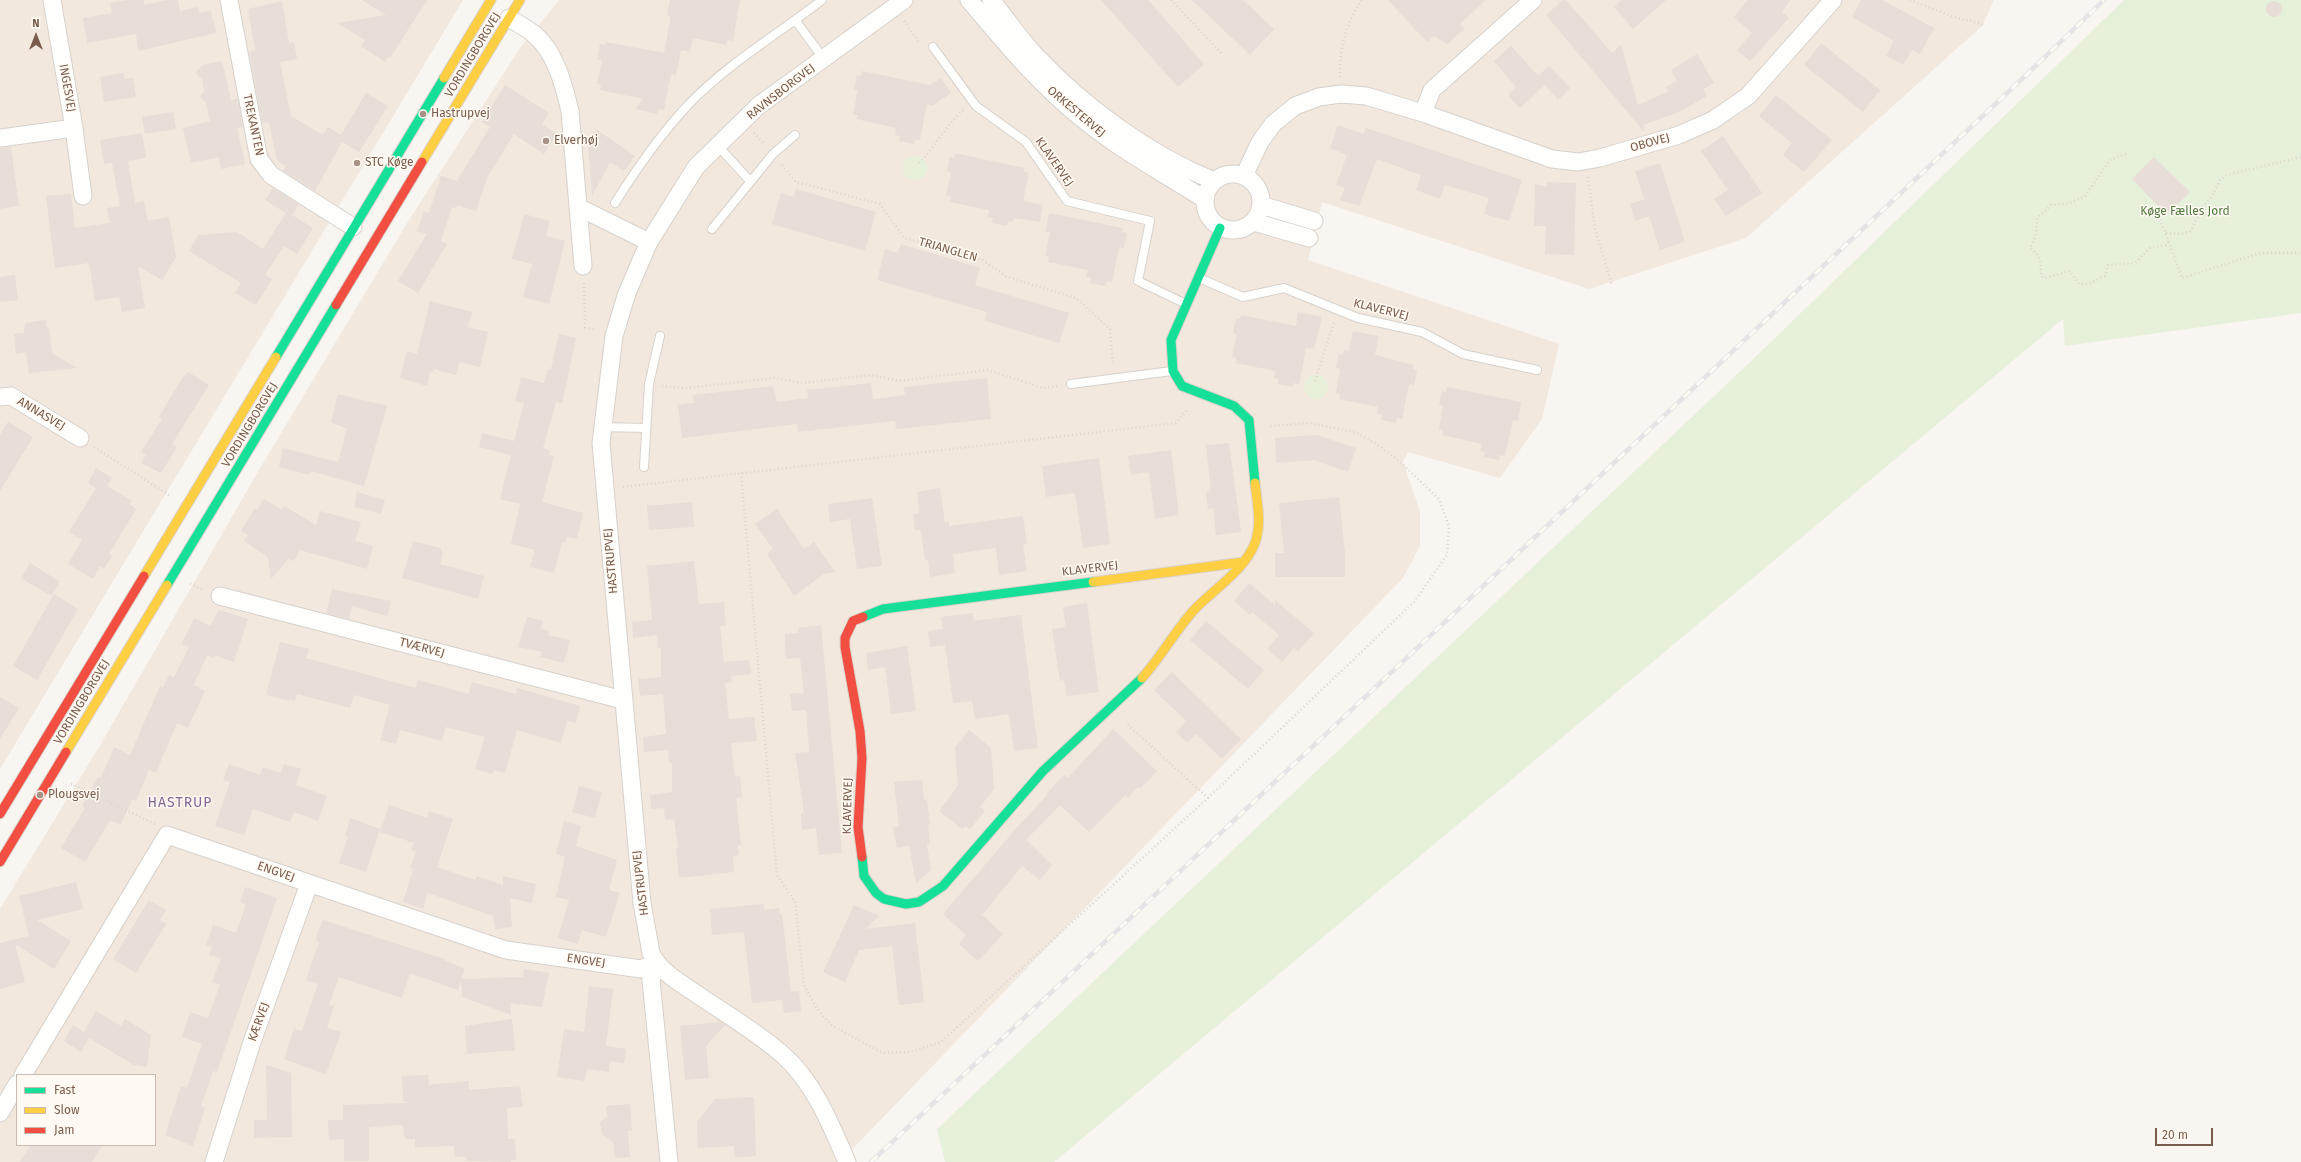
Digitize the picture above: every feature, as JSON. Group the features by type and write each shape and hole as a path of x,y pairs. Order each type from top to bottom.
{"main road":[{"name":"VORDINGBORGVEJ","path":"0,814 491,0"},
{"name":"VORDINGBORGVEJ","path":"0,862 520,0"},
{"name":"KLAVERVEJ","path":"1220,228 1171,340 1174,371 1182,386 1234,406 1249,420 1259,524 1255,543 1244,562 1193,611 1156,662 1129,692 1043,771 943,886 931,896 919,902 894,902 884,899 869,886 864,876 858,827 862,758 860,731 845,648 845,638 853,621 883,609 1244,562"}],"street":[{"name":"INGESVEJ","path":"52,0 74,128 83,196"},
{"name":"TREKANTEN","path":"229,0 259,159 270,175 353,227"},
{"name":"ORKESTERVEJ","path":"969,0 1022,63 1066,106 1114,143 1165,177 1204,199"},
{"name":"ORKESTERVEJ","path":"991,0 1034,55 1078,95 1126,132 1174,163 1214,181"},
{"path":"1423,113 1432,90 1533,0"},
{"name":"OBOVEJ","path":"1244,176 1260,142 1273,124 1295,106 1319,98 1341,94 1366,96 1423,113 1552,159 1578,162 1587,161 1679,135 1713,120 1748,96 1833,0"},
{"name":"RAVNSBORGVEJ","path":"649,242 696,167 758,106 899,4"},
{"path":"509,18 536,35 544,45 551,55 566,92 570,111 583,266"},
{"name":"INGESVEJ","path":"0,138 74,128"},
{"path":"1227,174 1244,176 1252,181 1258,189 1261,205 1254,222 1243,229 1235,231 1220,228 1208,217 1204,199 1206,192 1214,181 1227,174"},
{"path":"1261,205 1314,221"},
{"path":"578,207 649,242"},
{"path":"1254,222 1309,238"},
{"name":"HASTRUPVEJ","path":"649,242 627,293 614,336 601,427 623,700 642,903 649,942 656,963 674,979 770,1044 785,1057 810,1087 847,1162"},
{"name":"ANNASVEJ","path":"0,397 11,396 80,438"},
{"name":"TVÆRVEJ","path":"220,596 623,700"},
{"path":"24,1074 167,835"},
{"name":"ENGVEJ","path":"167,835 506,950 641,969 656,963"},
{"name":"KÆRVEJ","path":"214,1162 252,1042 309,884"},
{"path":"656,963 651,980 669,1162"},
{"path":"0,1113 16,1086"}],"lane":[{"path":"615,203 644,157 688,105 745,56 822,0"},
{"path":"795,20 824,59"},
{"name":"KLAVERVEJ","path":"933,47 972,102 1026,142 1067,201 1150,221 1138,281 1187,304"},
{"path":"712,229 773,154 795,135"},
{"path":"718,146 750,181"},
{"name":"KLAVERVEJ","path":"1198,278 1243,297 1284,288 1358,318 1422,332 1463,354 1537,370"},
{"path":"644,467 649,384 660,336"},
{"path":"1072,384 1174,371"},
{"path":"601,427 646,428"}],"path":[{"path":"1171,0 1222,54"},
{"path":"1341,94 1339,63 1346,32 1362,0"},
{"path":"1910,0 1954,17 1986,25"},
{"path":"899,4 921,45 933,47"},
{"path":"918,163 935,147 955,118 972,102"},
{"name":"TRIANGLEN","path":"743,121 796,182 880,204 904,238 983,260 1007,278 1076,298 1110,329 1114,379"},
{"path":"2126,154 2110,160 2085,196 2070,203 2051,206 2037,218 2036,236 2030,248 2038,254 2041,260 2041,276 2044,278 2053,277 2070,271 2079,284 2088,284 2104,276 2108,265 2135,263 2150,248 2166,245 2169,242"},
{"path":"2166,233 2180,234 2191,231 2202,207 2211,198 2220,180 2227,175 2301,157"},
{"path":"1587,161 1595,229 1612,285"},
{"path":"2160,219 2182,278 2260,253 2301,253"},
{"path":"583,266 585,327 614,336"},
{"path":"1316,381 1338,310"},
{"path":"649,384 687,388 774,378 803,383 871,375 899,381 988,370 1043,388 1072,384"},
{"path":"605,489 1176,423 1200,393"},
{"path":"741,473 777,875 795,902 804,985 816,1008 831,1025 883,1053 910,1052 941,1042 1208,798 1414,602 1432,580 1447,555 1449,527 1439,499 1397,459 1376,444 1355,432 1309,423 1250,428"},
{"path":"80,438 186,506"},
{"path":"171,577 220,596"},
{"path":"1111,708 1208,798"},
{"path":"52,775 154,823 167,835"}],"shaded area":[{"path":"0,0 463,0 0,769"},
{"path":"559,0 1994,0 1982,26 1746,238 1589,289 1322,202 1308,260 1559,344 1542,419 1500,478 1408,452 1403,462 1420,511 1420,546 1403,578 840,1162 0,1162 0,909 99,747 259,470 409,220 520,48"}],"green space":[{"name":"Køge Fælles Jord","path":"2124,0 2301,0 2301,313 2065,346 2063,319 1054,1162 945,1162 937,1129 1747,365"},
{"path":"915,156 920,157 926,163 926,173 920,179 915,180 910,179 904,173 903,168 904,163 910,157"},
{"path":"1316,375 1324,379 1328,387 1324,395 1316,399 1308,395 1304,387 1308,379"}],"building":[{"path":"128,0 144,0 144,5 167,0 178,0 180,11 198,7 199,13 211,11 216,33 138,51 136,34 87,43 83,18 112,13 110,3"},
{"path":"362,0 427,0 390,58 388,57 385,62 361,46 365,40 337,23 386,15"},
{"path":"670,0 740,0 733,41 727,40 726,45 693,38 690,52 681,50 676,75 671,74 664,110 658,109 657,114 635,109 643,99 600,90 601,85 597,84 602,61 597,59 600,44 605,45 606,42 664,53 670,21 670,16 667,15"},
{"path":"1101,0 1148,0 1204,64 1178,87"},
{"path":"1192,0 1243,0 1274,29 1250,55"},
{"path":"1388,0 1486,0 1460,24 1464,29 1447,44 1434,36 1427,42"},
{"path":"1563,0 1566,0 1612,53 1621,45 1638,105 1669,91 1666,87 1677,81 1671,70 1697,54 1714,83 1703,89 1707,96 1681,111 1643,125 1645,133 1546,15"},
{"path":"1622,0 1666,0 1633,29 1614,7"},
{"path":"1748,0 1790,0 1782,12 1789,18 1750,61 1737,50 1752,33 1734,17"},
{"path":"1861,0 1882,0 1934,28 1920,54 1912,50 1903,65 1886,56 1894,41 1852,17"},
{"path":"282,1 289,43 294,42 297,59 280,62 291,116 323,135 328,127 341,135 366,93 388,106 359,152 342,142 315,191 283,171 286,166 277,161 269,122 262,123 250,56 250,52 255,50 248,9"},
{"path":"2271,1 2277,1 2282,6 2280,15 2277,17 2271,17 2266,12 2266,6"},
{"path":"1821,43 1880,90 1863,112 1804,65"},
{"path":"1511,46 1538,76 1549,66 1570,88 1558,100 1545,85 1520,108 1508,95 1516,87 1494,61"},
{"path":"222,61 231,100 238,99 243,127 237,128 245,164 221,169 219,157 191,163 183,128 210,121 206,102 200,97 204,91 202,79 195,73 203,65"},
{"path":"862,71 930,85 941,78 951,93 932,106 927,104 920,140 915,139 914,144 899,141 900,136 895,135 896,128 856,119 858,115 853,114 858,90 854,89 857,75 861,76"},
{"path":"123,73 125,79 133,78 136,97 104,102 100,77"},
{"path":"505,85 549,113 542,124 557,134 544,154 514,134 487,178 476,211 457,205 456,208 452,207 441,241 447,244 418,293 398,281 427,234 417,231 424,211 429,213 441,176 457,181 490,127 482,122"},
{"path":"1776,95 1832,140 1804,172 1783,155 1792,143 1759,116"},
{"path":"173,112 176,129 145,134 142,117"},
{"path":"1338,125 1364,134 1366,128 1522,180 1509,221 1484,214 1489,198 1445,185 1440,199 1416,190 1421,175 1377,159 1359,206 1340,200 1345,188 1336,185 1347,155 1330,148"},
{"path":"597,130 635,156 624,171 610,162 592,196 588,143"},
{"path":"142,133 146,158 128,161 135,203 144,201 148,221 169,217 176,257 162,280 138,266 145,308 122,312 119,297 95,301 89,263 55,268 46,196 71,194 75,228 110,223 107,208 120,206 112,163 104,164 100,140"},
{"path":"1723,136 1762,193 1726,216 1714,199 1728,190 1701,151"},
{"path":"11,147 19,206 0,209 0,148"},
{"path":"955,153 1024,168 1024,172 1029,173 1023,201 1043,205 1040,222 1014,218 1013,222 1008,221 1007,226 992,223 993,218 988,217 989,210 950,202 951,196 946,196 951,172 947,171 950,157 954,158"},
{"path":"2154,157 2190,192 2167,215 2132,179"},
{"path":"1660,163 1685,242 1660,250 1649,216 1635,221 1630,204 1644,199 1635,171"},
{"path":"1547,182 1576,183 1574,255 1545,254 1546,226 1534,226 1535,184 1547,187"},
{"path":"273,188 299,204 292,215 313,228 297,254 284,246 265,275 272,279 256,305 235,293 241,283 189,251 198,235 237,232 263,249 286,213 265,200"},
{"path":"796,189 876,212 865,251 772,224 781,193 794,197"},
{"path":"1049,213 1123,228 1122,232 1127,233 1124,248 1119,247 1112,282 1107,281 1105,286 1090,283 1091,278 1086,277 1088,270 1048,262 1049,257 1045,256 1050,232 1045,232"},
{"path":"524,214 550,221 546,236 565,241 549,304 523,297 532,264 512,259"},
{"path":"901,244 980,268 975,285 1069,313 1059,343 985,321 987,312 877,280 885,249 898,253"},
{"path":"15,275 18,300 0,302 0,277"},
{"path":"430,301 472,312 468,327 488,332 480,367 459,362 456,375 434,369 433,372 430,372 427,386 400,378 407,351 417,354"},
{"path":"1298,312 1322,317 1314,349 1306,348 1299,384 1294,383 1293,387 1278,384 1279,379 1274,378 1275,371 1236,363 1237,358 1232,357 1237,334 1233,333 1236,318 1240,319 1241,315 1296,326"},
{"path":"46,320 47,328 49,327 52,353 77,368 29,373 26,352 16,354 14,334 24,333 25,323"},
{"path":"1353,331 1379,336 1375,355 1414,365 1413,369 1417,370 1414,385 1409,384 1402,419 1397,418 1396,423 1381,420 1382,415 1377,414 1378,407 1339,399 1340,394 1336,393 1340,369 1336,368 1339,354 1343,355 1344,350 1349,351"},
{"path":"559,334 576,338 562,403 556,402 543,448 550,450 549,455 554,456 542,502 583,513 577,539 567,537 565,543 562,542 554,573 530,567 535,550 511,544 520,504 500,499 511,455 479,447 482,433 514,441 524,403 515,401 521,377 544,383 548,369 551,369"},
{"path":"188,372 209,385 172,444 177,447 161,473 141,463 146,455 141,452 162,419 159,417 184,375 186,376"},
{"path":"987,378 991,419 896,429 895,421 798,432 797,424 682,438 678,405 694,403 693,395 773,386 777,402 808,398 807,390 871,383 873,399 905,395 904,387"},
{"path":"1447,387 1521,402 1518,421 1513,420 1505,456 1500,455 1499,460 1484,457 1485,452 1480,451 1482,444 1442,435 1443,430 1439,430 1443,406 1439,405 1442,391 1446,392"},
{"path":"338,394 387,406 364,486 311,471 310,475 279,467 283,448 338,462 347,429 331,422"},
{"path":"8,422 33,437 0,491 0,435"},
{"path":"1317,435 1356,448 1348,472 1314,460 1276,463 1275,438"},
{"path":"1229,443 1241,532 1216,535 1213,508 1208,509 1206,492 1211,491 1206,445"},
{"path":"1171,450 1179,515 1155,519 1149,472 1131,475 1128,456"},
{"path":"1099,458 1110,544 1083,548 1075,493 1046,497 1042,466"},
{"path":"96,468 112,478 107,486 132,501 130,505 136,509 109,554 112,556 104,569 100,566 93,579 68,564 82,540 69,532 96,488 88,483"},
{"path":"940,488 945,523 949,522 949,526 1023,516 1027,544 1023,545 1027,571 999,575 996,548 953,554 955,573 930,577 928,560 925,560 921,530 915,530 913,514 919,513 917,492"},
{"path":"357,492 385,500 381,514 354,507"},
{"path":"1339,497 1345,553 1345,577 1275,577 1275,553 1284,553 1279,503"},
{"path":"872,498 882,566 857,569 850,519 830,522 828,504"},
{"path":"264,499 282,510 284,506 316,525 320,511 361,522 355,541 373,546 367,569 300,550 294,561 288,559 271,579 268,557 244,541 248,535 241,531 255,508 257,510"},
{"path":"692,502 694,527 649,530 647,506"},
{"path":"777,509 804,549 814,542 835,572 824,574 794,596 767,554 773,549 755,524"},
{"path":"413,541 440,548 443,554 440,564 484,576 478,599 402,578"},
{"path":"694,561 699,604 724,602 726,625 720,626 724,662 749,660 751,674 731,676 732,682 725,683 729,719 754,717 757,741 731,743 735,777 740,776 742,797 736,798 741,845 738,845 739,855 733,856 734,872 679,878 676,848 678,848 674,819 665,820 664,808 651,809 650,795 672,792 672,763 669,763 668,750 644,752 643,737 666,734 663,694 640,696 638,679 661,677 661,648 658,648 657,635 633,638 632,622 652,620 647,566"},
{"path":"30,563 60,582 51,596 21,578"},
{"path":"1249,583 1275,605 1275,600 1314,633 1298,652 1294,648 1282,662 1267,649 1279,635 1252,612 1250,615 1234,601"},
{"path":"332,589 391,601 387,616 352,606 349,619 326,613"},
{"path":"54,594 78,609 37,680 13,666"},
{"path":"1087,603 1099,692 1067,696 1064,680 1060,681 1052,629 1066,627 1063,607"},
{"path":"219,610 248,619 234,662 215,655 214,658 207,655 194,685 205,691 188,728 177,723 156,773 149,770 136,801 132,799 121,825 110,820 85,862 61,848 85,808 82,806 98,777 101,778 114,747 130,755 160,686 163,688 169,675 174,677 189,647 182,644 194,618 210,626"},
{"path":"973,613 974,621 1021,615 1038,748 1014,751 1009,714 975,719 972,701 953,703 945,645 930,647 928,631 943,629 941,617"},
{"path":"527,617 543,621 541,629 549,631 548,635 570,640 564,663 540,657 542,652 518,647"},
{"path":"1206,621 1264,670 1248,689 1190,640"},
{"path":"821,625 842,853 819,855 816,828 802,830 801,813 804,813 795,753 809,752 806,710 792,711 790,694 804,693 800,658 786,659 785,634 798,633 798,628"},
{"path":"280,642 309,649 306,658 416,688 418,680 469,694 472,682 516,694 517,688 580,706 576,723 567,721 561,743 517,730 505,773 494,770 493,774 475,769 485,737 446,727 442,741 400,730 396,744 380,740 390,705 354,695 350,708 297,694 295,701 266,695"},
{"path":"907,646 916,711 891,714 885,667 868,670 866,653"},
{"path":"1172,672 1241,739 1222,759 1196,734 1187,743 1176,732 1186,721 1154,690"},
{"path":"0,697 19,708 0,739"},
{"path":"1113,729 1157,771 1140,789 1138,787 1128,798 1125,795 1089,832 1060,805 1026,840 1052,865 1040,880 1022,866 982,915 1003,934 978,961 959,944 966,935 943,914 1014,831 1048,794 1047,793 1064,775 1068,778"},
{"path":"969,730 991,748 994,789 980,807 985,811 970,829 966,826 962,829 939,811 958,786 955,748"},
{"path":"229,764 260,775 263,767 281,773 284,764 301,769 296,785 327,796 318,821 294,812 290,822 253,809 244,835 215,826 230,782 223,780"},
{"path":"922,780 924,800 927,799 930,824 928,825 930,844 927,844 931,870 916,883 909,846 897,848 893,827 899,826 894,782"},
{"path":"579,786 602,792 595,818 572,812"},
{"path":"389,805 427,818 429,811 453,819 437,867 475,880 477,876 503,885 503,876 536,884 532,903 510,898 512,927 495,929 493,916 428,893 423,909 403,902 413,869 410,868 416,851 411,850 414,843 380,832"},
{"path":"350,818 380,829 366,872 339,863 348,837 345,836"},
{"path":"564,821 581,826 576,846 617,860 609,890 620,893 606,937 582,930 578,944 558,938 569,900 556,897 565,857 556,854"},
{"path":"76,882 83,909 37,920 71,941 54,969 15,944 25,982 0,989 0,943 29,936 19,896"},
{"path":"245,887 277,898 217,1072 213,1071 201,1106 205,1108 193,1146 165,1135 181,1086 187,1088 202,1044 182,1037 190,1012 208,1018 220,985 212,982 221,958 209,955 212,947 206,945 213,925 236,933 246,905 240,902"},
{"path":"149,900 166,910 160,920 166,924 136,973 113,959"},
{"path":"764,904 764,910 779,908 780,914 782,913 791,992 799,991 801,1011 784,1013 782,1000 752,1003 744,932 712,935 710,909"},
{"path":"854,905 879,916 865,929 915,923 924,1002 899,1005 892,946 859,950 845,982 823,972"},
{"path":"323,920 444,959 465,969 461,979 523,977 524,969 549,973 542,1007 510,1003 511,1015 462,997 461,980 458,990 410,973 402,998 339,977 329,1005 334,1006 327,1028 341,1032 326,1074 284,1059 294,1028 302,1031 318,984 306,980 319,942 316,941 318,930"},
{"path":"589,986 613,989 606,1046 626,1049 624,1063 610,1061 609,1072 587,1069 585,1081 557,1077 564,1029 584,1032"},
{"path":"96,1011 121,1026 125,1019 151,1035 147,1067 134,1065 89,1038 81,1052 64,1041 73,1025 84,1032"},
{"path":"512,1019 515,1050 467,1054 465,1026"},
{"path":"721,1022 725,1025 706,1046 709,1078 685,1080 680,1026"},
{"path":"266,1065 291,1073 292,1137 254,1138 254,1120 267,1120"},
{"path":"428,1075 429,1085 469,1081 469,1090 520,1086 523,1107 507,1108 508,1139 515,1139 516,1160 511,1160 511,1162 466,1161 466,1157 455,1157 454,1146 415,1147 415,1139 406,1139 406,1136 404,1137 403,1125 369,1127 369,1161 344,1161 344,1139 329,1140 328,1120 343,1120 343,1105 407,1103 403,1101 402,1076"},
{"path":"754,1097 756,1156 735,1158 734,1146 698,1148 697,1122 715,1099"},
{"path":"630,1104 632,1131 628,1131 630,1157 615,1158 613,1142 602,1134 600,1122 607,1117 606,1106"},
{"path":"30,1146 101,1146 92,1162 20,1162"}],"railway":[{"path":"871,1162 2022,79 2104,0"}],"traffic: fast":[{"path":"276,357 444,78"},
{"path":"1220,228 1171,340 1173,371 1182,386 1234,406 1249,420 1255,483"},
{"path":"167,585 336,305"},
{"path":"863,617 883,609 1093,582"},
{"path":"862,857 864,876 876,893 884,899 906,904 919,902 943,886 1043,771 1142,678"}],"traffic: slow":[{"path":"444,78 491,0"},
{"path":"422,162 520,0"},
{"path":"144,576 276,357"},
{"path":"1142,678 1194,610 1236,571 1250,553 1255,543 1258,528 1255,483"},
{"path":"1093,582 1244,562"},
{"path":"66,752 167,585"}],"traffic: jam":[{"path":"336,305 422,162"},
{"path":"0,814 144,576"},
{"path":"862,857 858,827 862,758 860,731 845,647 845,638 853,621 863,617"},
{"path":"0,862 66,752"}],"place":[{"name":"Hastrupvej","path":"423,114"},
{"name":"Elverhøj","path":"546,141"},
{"name":"STC Køge","path":"357,163"},
{"name":"Plougsvej","path":"40,795"}],"district":[{"name":"HASTRUP","path":"180,803"}]}
